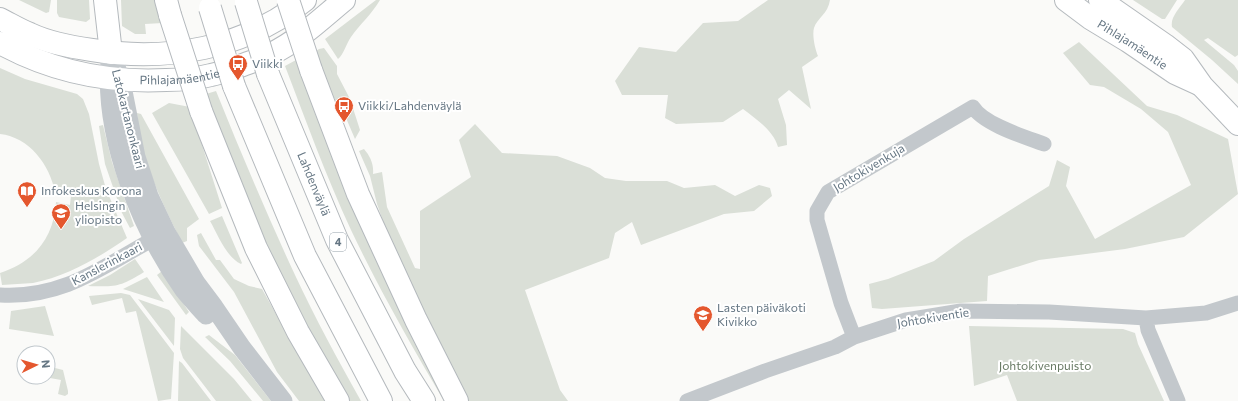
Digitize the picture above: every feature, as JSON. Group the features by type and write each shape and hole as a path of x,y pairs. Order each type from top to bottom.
{"main road":[{"path":"105,0 111,53"},
{"path":"288,0 311,70 358,194 416,320 457,401"},
{"name":"Pihlajamäentie","path":"0,19 31,35 64,45 111,53 141,55 174,53 203,49 244,36 271,23 305,0"},
{"name":"Pihlajamäentie","path":"0,43 22,55 68,71 115,80 144,82 183,80 211,75 251,62 279,50 311,28 344,0"},
{"name":"Pihlajamäentie","path":"1066,0 1090,18 1128,41 1175,73 1202,86"},
{"name":"Pihlajamäentie","path":"1100,0 1165,45 1183,60 1202,86 1238,124"},
{"name":"Lahdenväylä","path":"246,1 268,74 337,240 405,371 424,401"},
{"path":"209,4 234,86 305,256 382,401"},
{"path":"168,8 201,111 256,248 298,332 338,401"}],"street":[{"name":"Latokartanonkaari","path":"111,53 115,80 110,107 121,157 134,195 159,236 185,291 206,316 242,348 283,401"},
{"name":"Johtokivenkuja","path":"854,337 841,303 817,220 817,211 828,192 973,107 976,113 990,122 1044,144"},
{"name":"Kanslerinkaari","path":"0,295 36,294 51,291 94,274 159,236"},
{"name":"Johtokiventie","path":"687,401 764,371 835,346 854,337 906,320 961,311 1049,312 1146,318 1206,313 1238,303"},
{"path":"1146,318 1148,330 1178,401"}],"green space":[{"path":"19,0 51,0 49,12 46,13"},
{"path":"57,0 89,0 90,19 86,22 59,17 57,13"},
{"path":"121,0 158,0 163,23 145,24 146,34 135,34 122,26"},
{"path":"376,0 380,0 351,37 338,59 325,39"},
{"path":"768,0 830,0 827,9 817,21 814,28 814,42 818,56 802,67 811,109 789,90 778,99 786,125 787,145 778,147 776,141 768,130 743,109 723,122 676,124 665,118 668,95 622,95 615,81 639,47 676,52 703,23 738,21"},
{"path":"1133,0 1177,0 1165,19 1162,19"},
{"path":"1185,0 1238,0 1238,55 1235,57 1208,38 1204,40 1234,65 1238,71 1238,84 1172,27 1172,20"},
{"path":"1079,42 1147,106 1177,115 1228,139 1238,194 1184,237 1125,249 1039,260 988,276 987,301 882,309 872,308 869,284 888,279 934,261 964,239 1049,186 1057,160 1070,167 1066,186 1095,239 1191,185 1168,132 1141,109 1104,87 1090,85 1063,53"},
{"path":"324,48 337,66 337,74 350,99 360,130 355,139 343,111 341,111 320,71 313,53"},
{"path":"296,60 450,401 444,401 419,359 351,230 325,169 285,66"},
{"path":"0,68 25,79 77,94 83,99 89,114 99,164 106,189 127,238 70,271 33,283 2,285 0,273 23,262 40,247 51,227 56,202 70,205 71,195 55,192 43,163 29,147 10,136 0,134"},
{"path":"216,91 254,184 295,275 327,339 361,401 342,401 271,265 206,94"},
{"path":"169,103 190,107 222,208 209,214 152,113"},
{"path":"137,113 141,114 199,219 187,228 187,241 182,243 147,164 142,147"},
{"path":"475,124 502,153 557,156 590,168 605,178 626,181 667,181 684,188 715,185 735,196 759,185 770,188 772,196 754,211 724,214 641,245 632,222 615,233 609,258 525,290 560,390 568,401 465,401 389,238 377,204 370,176 359,151 364,149 368,154 372,164 373,174 382,172 387,207 415,268 420,269 420,211 471,177 459,140"},
{"path":"103,125 112,162 134,226 130,228 122,213 105,164 99,126"},
{"path":"222,216 242,263 241,264 236,261 227,251 210,221"},
{"path":"201,233 216,260 220,260 234,279 249,286 262,289 325,401 299,401 277,372 234,292 199,246 197,235"},
{"path":"135,259 144,272 136,277 118,285 88,286 110,275"},
{"path":"162,271 189,312 186,315 157,275"},
{"path":"147,277 164,302 123,289"},
{"path":"121,293 130,295 174,353 171,399 158,401 136,311 126,313 122,298 92,305 89,296"},
{"path":"138,299 169,310 175,318 174,346"},
{"path":"45,306 54,336 9,329 11,311"},
{"path":"181,326 234,379 252,401 216,401 183,358 180,349"},
{"name":"Johtokivenpuisto","path":"969,326 1123,329 1135,333 1138,344 1164,401 1017,401 1007,375 974,386"},
{"path":"209,335 235,355 271,401 263,401 230,361 205,337"},
{"path":"179,361 182,363 211,401 178,401"},
{"path":"56,368 63,370 68,391 68,394 65,396 58,394 61,380 56,379"}],"place":[{"name":"Viikki","path":"238,81"},
{"name":"Viikki/Lahdenväylä","path":"344,123"},
{"name":"Infokeskus Korona","path":"27,208"},
{"name":"Helsingin yliopisto","path":"61,230"},
{"name":"Lasten päiväkoti Kivikko","path":"703,332"}]}
